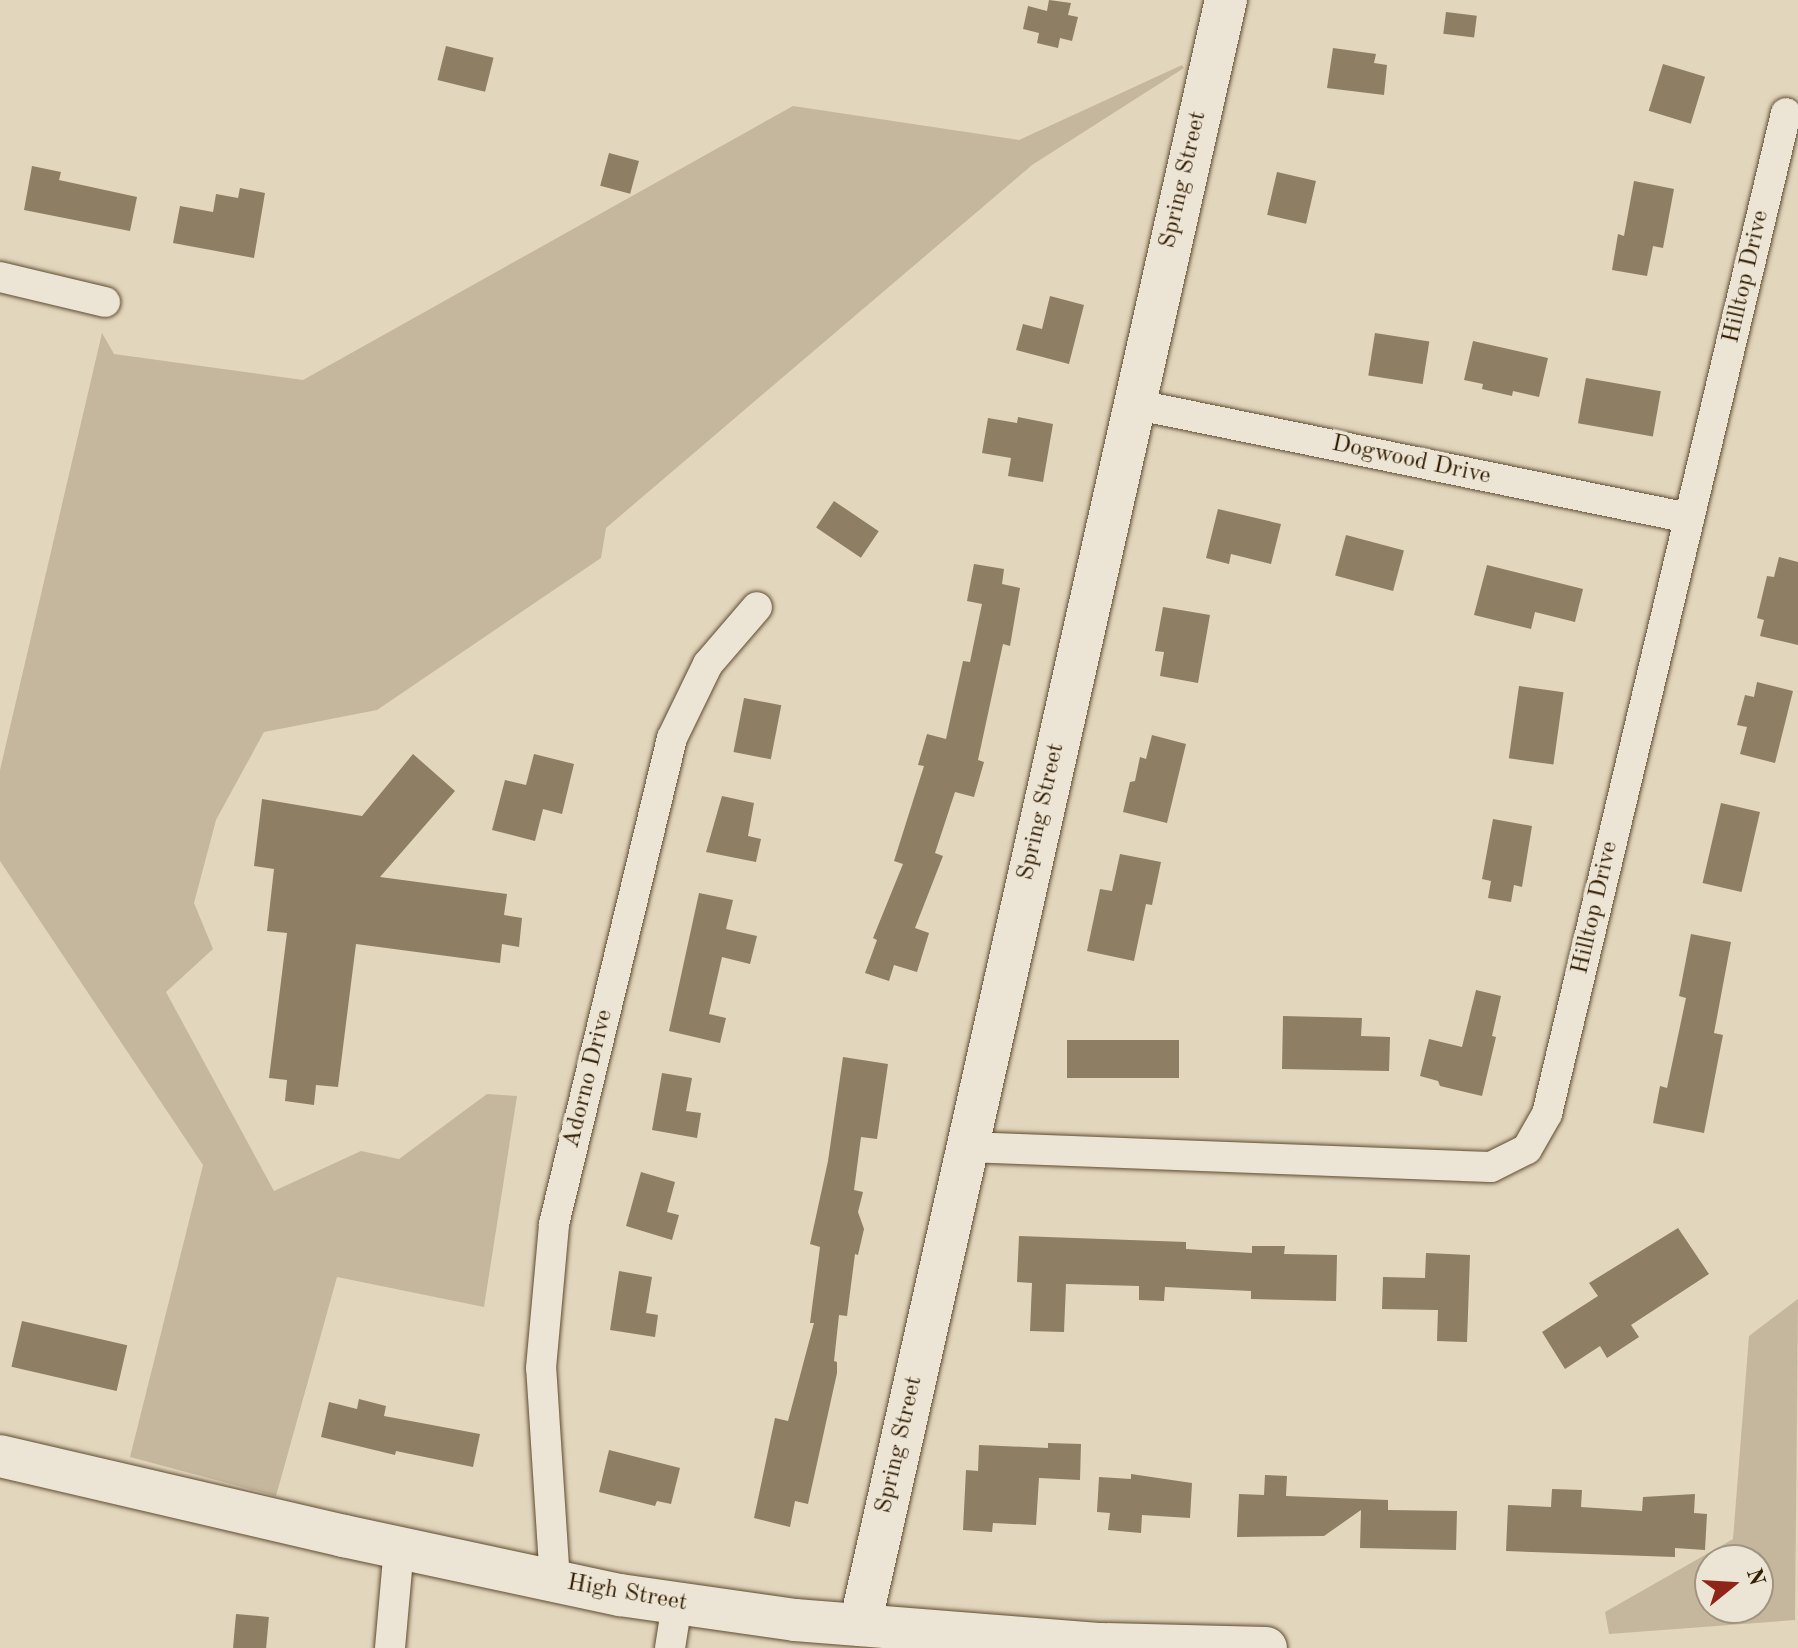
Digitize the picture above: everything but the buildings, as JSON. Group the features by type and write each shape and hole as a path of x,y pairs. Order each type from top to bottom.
{"street":[{"name":"Spring Street","path":"860,1625 1226,0"},
{"name":"Hilltop Drive","path":"967,1147 1491,1167 1527,1149 1547,1114 1786,113"},
{"path":"0,277 105,302"},
{"name":"Dogwood Drive","path":"1133,404 1689,518"},
{"name":"Adorno Drive","path":"555,1582 541,1368 554,1224 672,738 708,664 757,607"},
{"name":"High Street","path":"0,1456 399,1548 555,1582 677,1604 860,1625 1101,1644 1266,1648"},
{"path":"390,1648 399,1548"},
{"path":"670,1648 677,1604"}],"shaded area":[{"path":"1182,65 1184,68 1032,165 606,528 601,558 377,710 264,732 216,820 194,903 213,949 166,992 274,1191 361,1151 399,1159 487,1094 517,1096 484,1307 337,1277 276,1496 130,1457 203,1165 0,861 0,770 102,333 114,354 303,380 793,106 1019,140"},
{"path":"1798,1299 1795,1620 1774,1622 1774,1544 1724,1544 1733,1539 1749,1336"},
{"path":"1694,1561 1694,1624 1742,1624 1609,1634 1605,1612"}]}
